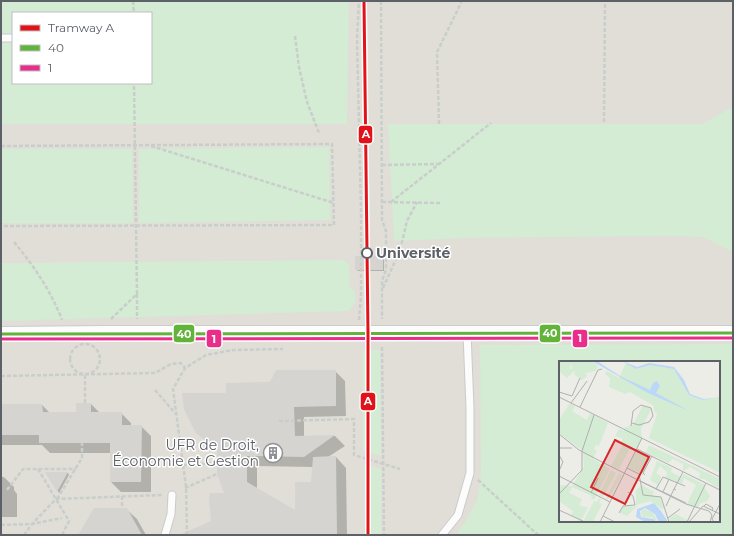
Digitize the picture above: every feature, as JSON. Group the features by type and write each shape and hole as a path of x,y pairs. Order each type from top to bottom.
{"street":[{"path":"1,334 733,333"}],"lane":[{"path":"1,38 12,38"},
{"path":"442,535 458,515 470,473 468,333"},
{"path":"166,535 171,514 172,495"}],"path":[{"path":"134,1 134,12"},
{"path":"358,322 361,296 357,39 359,1"},
{"path":"381,1 382,220 386,231 386,270 382,281 382,322"},
{"path":"439,124 437,52 462,1"},
{"path":"604,122 605,1"},
{"path":"295,36 299,67 307,102 319,132"},
{"path":"134,84 138,333"},
{"path":"391,202 491,123"},
{"path":"1,146 332,144 334,203 334,225 1,226"},
{"path":"149,145 334,203"},
{"path":"382,165 439,164"},
{"path":"382,202 440,203"},
{"path":"382,290 400,250 406,221 416,202"},
{"path":"14,242 30,262 50,294 59,312 66,333"},
{"path":"104,333 106,324 137,294"},
{"path":"84,344 94,347 98,351 100,361 95,370 85,374 76,371 70,364 70,354 76,346 84,344"},
{"path":"375,348 383,348 384,535"},
{"path":"188,535 186,487 173,389 185,368 206,355 233,350 288,349"},
{"path":"1,376 155,373 171,364 181,363 185,368"},
{"path":"85,374 85,403 85,395"},
{"path":"155,390 176,415"},
{"path":"279,421 354,419 354,455 400,469"},
{"path":"24,535 32,524 56,499 76,469 82,458 82,443"},
{"path":"182,465 217,463"},
{"path":"38,468 69,521 62,535"},
{"path":"7,490 23,469 76,469"},
{"path":"470,473 538,535"},
{"path":"56,499 172,495 186,487 217,474"},
{"path":"122,496 122,508"},
{"path":"1,525 32,524 62,518"}],"shaded area":[{"path":"1,1 733,1 733,535 1,535"}],"green space":[{"path":"1,1 349,1 347,124 1,124"},
{"path":"733,107 733,252 703,237 465,238 394,241 388,124 702,124"},
{"path":"329,147 330,220 139,223 139,149"},
{"path":"1,149 132,149 133,223 1,223"},
{"path":"344,260 349,265 350,287 355,292 355,303 348,311 1,321 1,263"},
{"path":"733,344 733,535 457,535 477,501 481,475 480,345"},
{"path":"363,350 380,350 381,456 363,451"},
{"path":"364,464 381,469 381,535 365,535"}],"building":[{"path":"355,256 383,256 383,270 355,270"},
{"name":"UFR de Droit, Économie et Gestion","path":"276,370 336,370 336,406 294,407 295,436 335,435 304,457 247,456 247,482 295,510 295,482 311,482 313,457 336,456 337,535 179,535 211,521 209,500 210,493 224,493 217,474 217,449 197,434 192,426 184,409 182,393 226,393 226,383 270,382"},
{"path":"76,403 91,403 91,412 122,412 122,425 142,425 141,482 110,482 110,443 39,443 39,435 1,435 1,404 42,404 43,412 76,412"},
{"path":"45,472 68,472 57,492"},
{"name":"UFR de Droit, Économie et Gestion","path":"94,508 127,508 142,535 78,535"}],"tram line":[{"name":"A","path":"364,1 368,333 368,535"}],"transit line":[{"name":"40","path":"1,334 733,333"},
{"name":"1","path":"1,339 733,338"}],"place":[{"name":"Université","path":"367,253"},
{"name":"UFR de Droit, Économie et Gestion","path":"273,453"}]}
